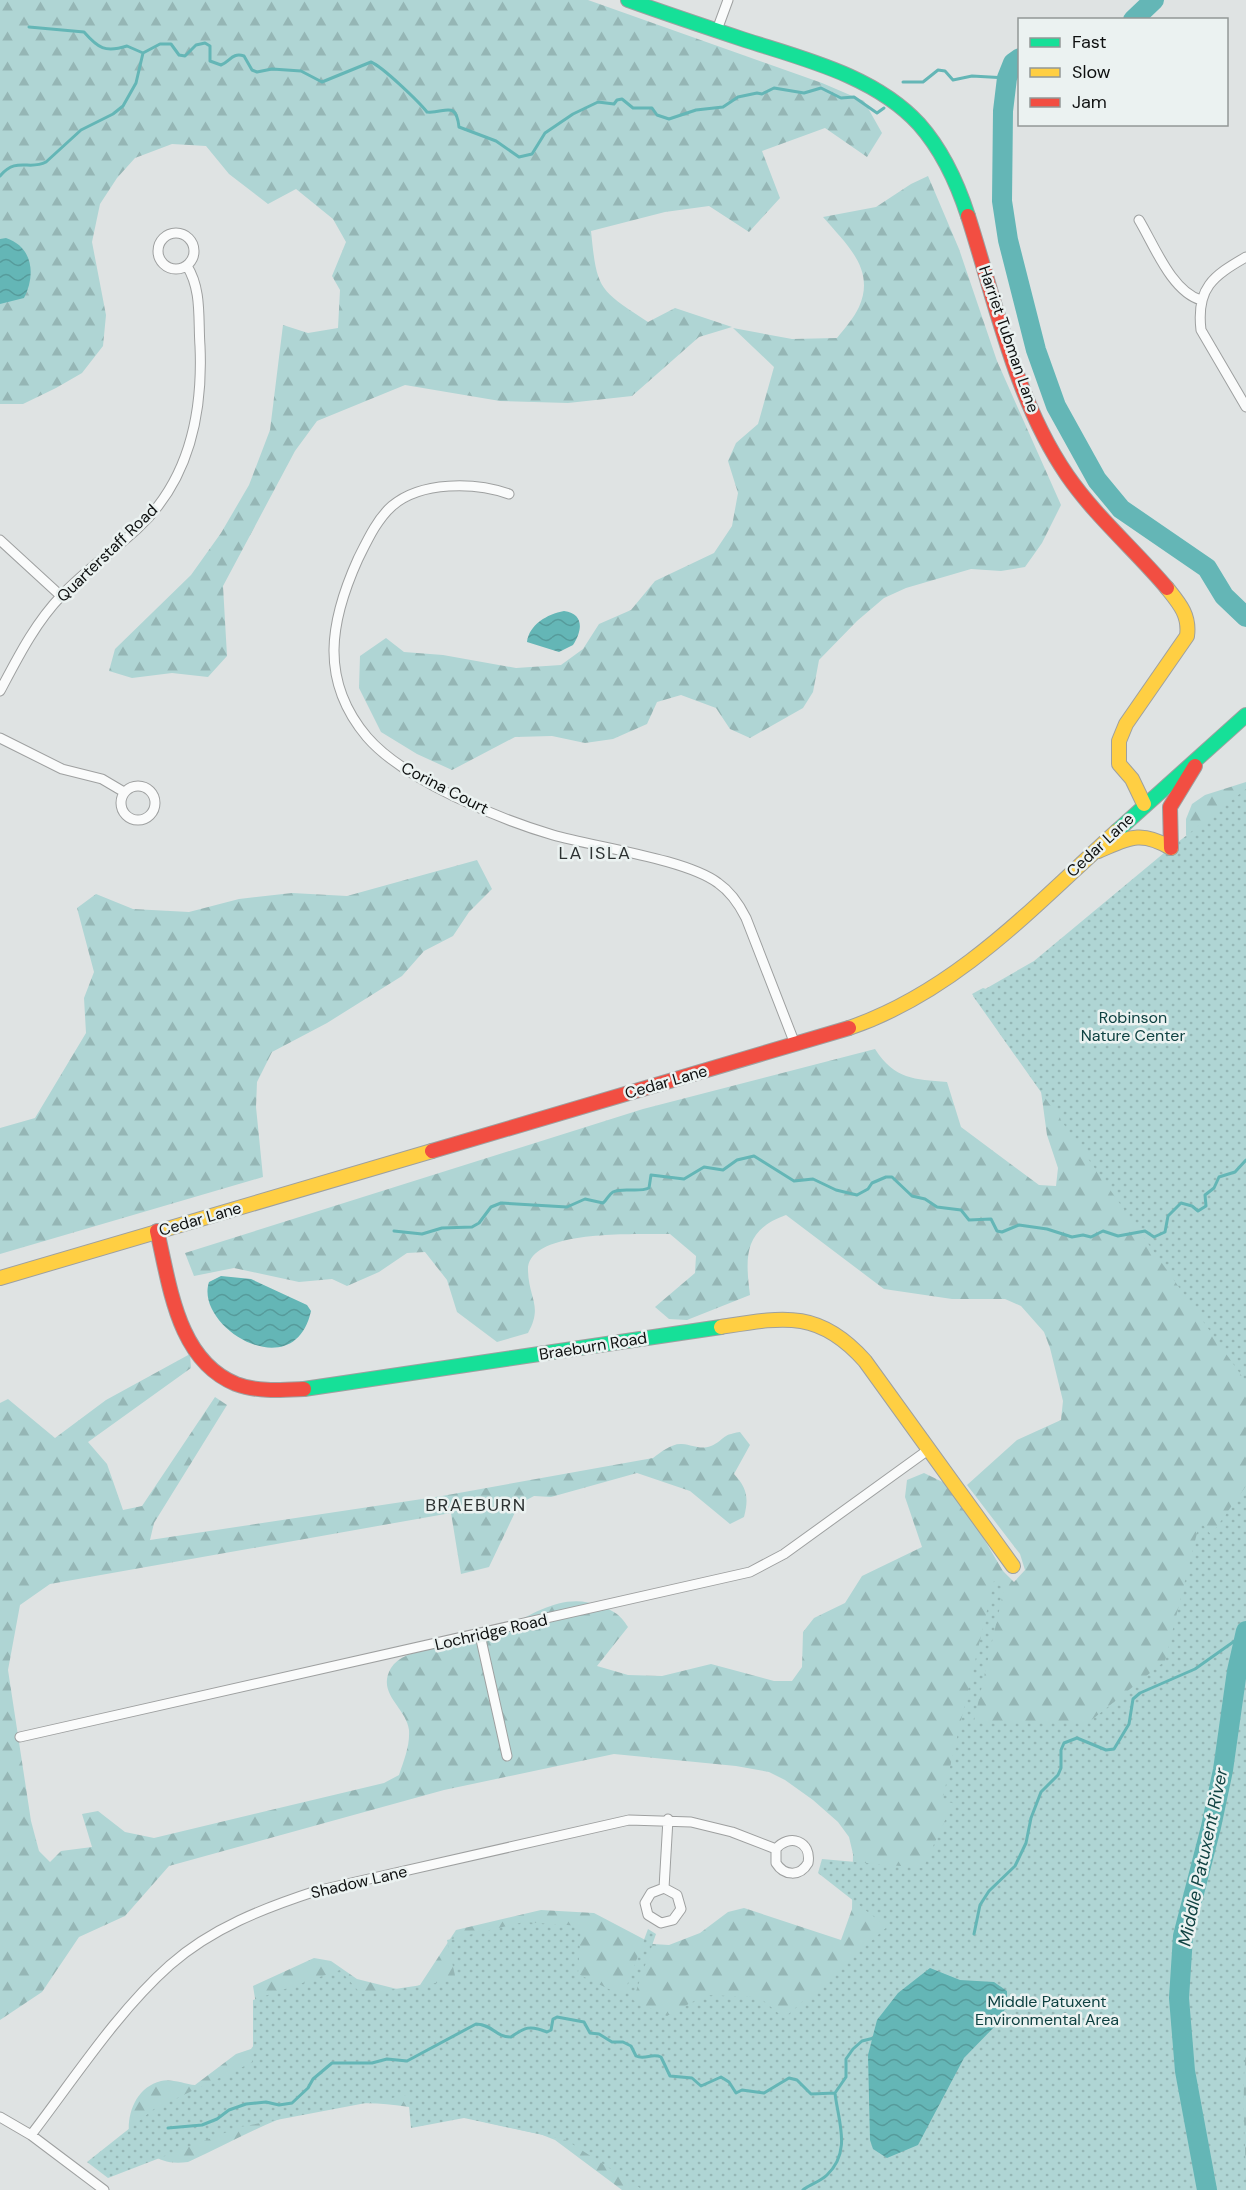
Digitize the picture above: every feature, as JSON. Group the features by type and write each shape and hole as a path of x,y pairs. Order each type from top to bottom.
{"street":[{"name":"Harriet Tubman Lane","path":"628,0 807,60 866,84 901,107 921,126 941,154 961,196 1013,360 1032,411 1046,439 1083,498 1178,601 1188,618 1190,626 1185,642 1147,691 1117,746 1118,763 1132,780 1144,804"},
{"path":"717,30 728,0"},
{"path":"1139,220 1179,288 1190,297 1201,300"},
{"name":"Quarterstaff Road","path":"176,233 189,238 195,251 187,267 171,269 160,260 158,248 165,237 176,233"},
{"path":"1246,256 1214,278 1201,300 1202,330 1246,407"},
{"name":"Quarterstaff Road","path":"0,691 23,648 46,613 61,596 153,512 174,483 196,421 201,377 197,289 187,267"},
{"name":"Corina Court","path":"509,494 485,486 440,489 413,494 401,500 384,514 364,547 337,612 334,658 336,676 348,708 367,737 391,760 448,792 526,826 685,868 716,881 735,899 746,918 795,1044"},
{"path":"0,540 61,596"},
{"name":"Cedar Lane","path":"0,1278 881,1017 928,994 975,959 1144,804 1245,716"},
{"path":"0,738 62,770 102,779 124,792"},
{"path":"1091,854 1144,835 1155,838 1171,848 1170,807 1202,754"},
{"name":"Braeburn Road","path":"157,1231 188,1341 213,1373 245,1389 271,1392 313,1389 789,1317 814,1322 846,1340 865,1361 1013,1566"},
{"name":"Lochridge Road","path":"20,1737 480,1635 750,1572 784,1554 928,1450"},
{"path":"480,1635 507,1756"},
{"path":"664,1888 668,1819"},
{"name":"Shadow Lane","path":"31,2135 148,1986 195,1947 244,1917 270,1906 316,1891 610,1823 668,1819 711,1826 776,1849"},
{"path":"0,2117 31,2135 104,2190"}],"green space":[{"path":"0,0 588,0 822,83 864,101 882,133 867,157 825,128 762,151 780,198 749,232 709,206 665,212 591,231 598,277 610,294 631,311 648,322 675,308 732,327 699,337 632,396 568,403 500,401 405,385 317,421 295,451 223,586 227,656 208,677 172,673 132,678 109,671 115,649 191,575 221,533 249,485 270,430 283,325 308,333 338,328 340,290 332,276 346,242 333,219 296,189 268,204 229,174 206,146 172,144 135,158 117,178 100,204 92,242 106,315 103,346 82,373 56,388 23,404 0,404"},
{"path":"928,176 959,249 997,361 1061,505 1042,543 1025,567 1001,571 971,569 906,588 884,598 857,621 819,660 813,692 803,708 750,738 730,729 716,708 681,695 657,702 647,724 613,739 585,743 552,736 515,737 452,770 417,754 381,732 359,688 360,656 386,638 404,652 443,655 516,668 561,665 583,649 599,624 631,610 655,581 714,553 732,526 738,493 728,461 736,443 758,424 774,367 733,328 792,339 837,338 859,307 864,281 861,269 849,247 823,217 876,207 911,184"},
{"path":"1246,782 1246,905 1186,835 1186,819 1192,804 1205,795"},
{"name":"Robinson Nature Center","path":"1246,789 1246,1382 973,996 1034,961 1164,853"},
{"path":"477,860 492,889 469,912 453,936 424,951 402,976 327,1023 272,1052 257,1082 256,1107 263,1177 0,1254 0,1128 35,1118 86,1033 84,998 94,972 77,908 96,894 133,909 189,912 239,899 292,893 347,896"},
{"path":"983,988 1011,997 1246,1105 1246,2190 622,2190 555,2140 540,2134 420,2109 389,2104 358,2103 329,2105 301,2111 258,2128 188,2162 169,2162 155,2157 129,2134 132,2109 140,2095 153,2084 165,2080 195,2085 236,2054 251,2049 261,2035 253,1986 314,1958 331,1961 357,1979 405,1991 420,1985 456,1930 541,1910 594,1913 653,1944 669,1945 700,1933 728,1912 744,1908 841,1940 852,1909 853,1854 849,1837 838,1822 813,1800 785,1780 769,1772 736,1766 614,1754 444,1790 169,1866 125,1916 79,1937 42,1992 0,2020 0,1403 8,1399 55,1438 106,1400 190,1354 191,1368 88,1442 107,1464 123,1510 142,1506 215,1397 227,1405 154,1523 150,1540 442,1496 653,1458 674,1445 707,1447 726,1436 740,1432 750,1445 734,1474 746,1494 744,1517 730,1524 690,1491 637,1473 551,1497 534,1496 519,1504 489,1567 461,1574 451,1513 50,1584 20,1605 8,1670 31,1821 39,1851 50,1862 61,1851 92,1847 82,1814 98,1811 125,1832 154,1838 384,1783 399,1775 409,1742 407,1722 389,1693 387,1685 387,1677 391,1668 407,1655 481,1639 539,1610 554,1605 584,1602 600,1606 613,1611 628,1627 597,1666 628,1675 662,1676 711,1664 774,1681 792,1681 802,1667 803,1632 814,1618 845,1603 862,1576 922,1547 905,1497 907,1480 924,1473 953,1487 1003,1571 1014,1582 1025,1570 1020,1554 967,1485 1017,1440 1061,1420 1063,1401 1050,1348 1044,1332 1021,1306 1005,1299 952,1299 884,1289 786,1215 762,1228 750,1246 748,1268 750,1295 687,1320 669,1319 655,1307 695,1273 696,1256 670,1234 587,1237 545,1247 532,1257 528,1271 535,1309 528,1333 497,1342 457,1312 447,1280 425,1252 407,1253 379,1272 347,1286 332,1279 299,1282 234,1268 194,1276 185,1253 643,1109 875,1049 890,1067 906,1076 947,1082 961,1127 1039,1185 1056,1186 1058,1168 1047,1135 1040,1084 972,994"},
{"name":"Middle Patuxent Environmental Area","path":"1246,1486 1246,2052 1244,2103 1246,2190 643,2190 566,2140 464,2118 411,2128 408,2095 240,2127 108,2178 87,2162 154,2109 253,2062 253,2000 340,1970 361,1994 456,1980 447,1940 524,1922 581,1926 578,1974 623,1996 648,1929 656,1934 633,2000 667,2016 705,1995 759,1997 784,2018 887,1927 818,1873 822,1859 923,1868 953,1803 942,1801 994,1581 1004,1589 974,1721 1089,1722 1165,1661 1200,1521 1211,1535"}],"water":[{"path":"6,238 22,248 27,255 31,271 24,298 0,304 0,239"},
{"path":"564,611 576,616 580,624 573,645 559,652 527,642 531,630 540,621"},
{"path":"221,1276 251,1279 307,1305 311,1311 301,1334 286,1345 267,1348 248,1342 230,1331 216,1316 208,1299 209,1282"},
{"path":"930,1968 960,1980 994,1982 1007,1991 1007,2005 998,2023 964,2058 918,2145 887,2158 873,2149 870,2140 868,2055 877,2020 898,1993"}],"waterway":[{"name":"Middle Patuxent River","path":"1135,18 1154,0"},
{"path":"29,27 84,32 102,48 113,49 127,46 143,53 160,44 171,44 179,55 185,56 196,45 205,43 210,46 210,61 221,65 234,56 240,55 244,56 252,70 257,72 272,69 301,71 322,82 371,62 392,77 427,112 452,110 459,127 496,141 519,157 532,154 545,133 573,114 598,102 614,104 617,100 622,99 633,108 652,108 657,115 669,119 696,110 723,107 738,97 762,94 774,88 804,93 821,88 841,98 854,97 877,113 884,108"},
{"path":"0,176 6,170 18,165 46,162 81,130 113,114 123,106 136,83 143,53"},
{"name":"Middle Patuxent River","path":"1018,59 1013,63 1007,78 1003,111 1002,201 1008,240 1036,350 1056,406 1097,480 1121,509 1207,568 1224,596 1246,617"},
{"path":"903,82 923,82 938,70 945,71 953,80 972,76 1007,78"},
{"path":"394,1231 422,1234 442,1228 472,1227 479,1223 491,1207 501,1203 567,1207 585,1199 603,1203 611,1193 617,1191 649,1188 651,1175 684,1179 704,1167 723,1170 737,1160 754,1156 794,1181 813,1179 836,1190 857,1195 868,1189 872,1183 892,1177 912,1196 925,1199 937,1207 961,1210 969,1220 991,1219 997,1231 1002,1232 1019,1225 1047,1229 1072,1237 1083,1235 1091,1237 1103,1231 1118,1236 1145,1231 1154,1237 1165,1232 1168,1216 1181,1203 1192,1206 1198,1211 1206,1206 1205,1195 1214,1188 1219,1177 1235,1172 1246,1160"},
{"name":"Middle Patuxent River","path":"1207,2190 1185,2071 1179,1998 1183,1936 1223,1770 1237,1671 1246,1631"},
{"path":"974,1934 980,1905 989,1891 1015,1866 1026,1843 1031,1818 1041,1792 1058,1775 1061,1768 1061,1750 1064,1743 1077,1738 1106,1750 1114,1749 1129,1724 1133,1699 1140,1693 1195,1669 1246,1633"},
{"path":"168,2128 202,2125 217,2119 229,2110 246,2104 292,2103 308,2088 313,2079 332,2063 372,2063 387,2059 407,2061 476,2024 487,2026 501,2035 511,2037 528,2028 547,2032 551,2030 553,2019 557,2017 584,2022 590,2033 599,2034 612,2042 623,2042 631,2046 636,2056 661,2057 670,2076 692,2078 701,2086 721,2077 729,2082 736,2093 742,2090 764,2093 789,2078 797,2080 811,2094 835,2093"},
{"path":"803,2190 827,2175 835,2166 842,2136 835,2093 846,2077 846,2059 853,2049 862,2041 874,2038"}],"traffic: fast":[{"path":"628,0 814,62 882,93 919,124 935,145 954,179 968,216"},
{"path":"1117,831 1246,715"},
{"path":"304,1389 721,1327"}],"traffic: slow":[{"path":"1144,804 1132,779 1119,764 1119,741 1126,724 1187,636 1185,616 1167,588"},
{"path":"849,1028 888,1012 925,992 959,969 1024,917 1117,831"},
{"path":"1098,851 1134,838 1151,839 1171,848"},
{"path":"0,1278 432,1151"},
{"path":"721,1327 763,1321 799,1321 832,1332 848,1344 865,1361 1013,1566"}],"traffic: jam":[{"path":"968,216 1008,350 1020,383 1049,446 1090,505 1167,588"},
{"path":"1171,848 1170,807 1195,766"},
{"path":"432,1151 849,1028"},
{"path":"157,1231 179,1319 201,1358 216,1373 244,1387 270,1390 304,1389"}],"district":[{"name":"LA ISLA","path":"595,853"},
{"name":"BRAEBURN","path":"476,1505"}]}
